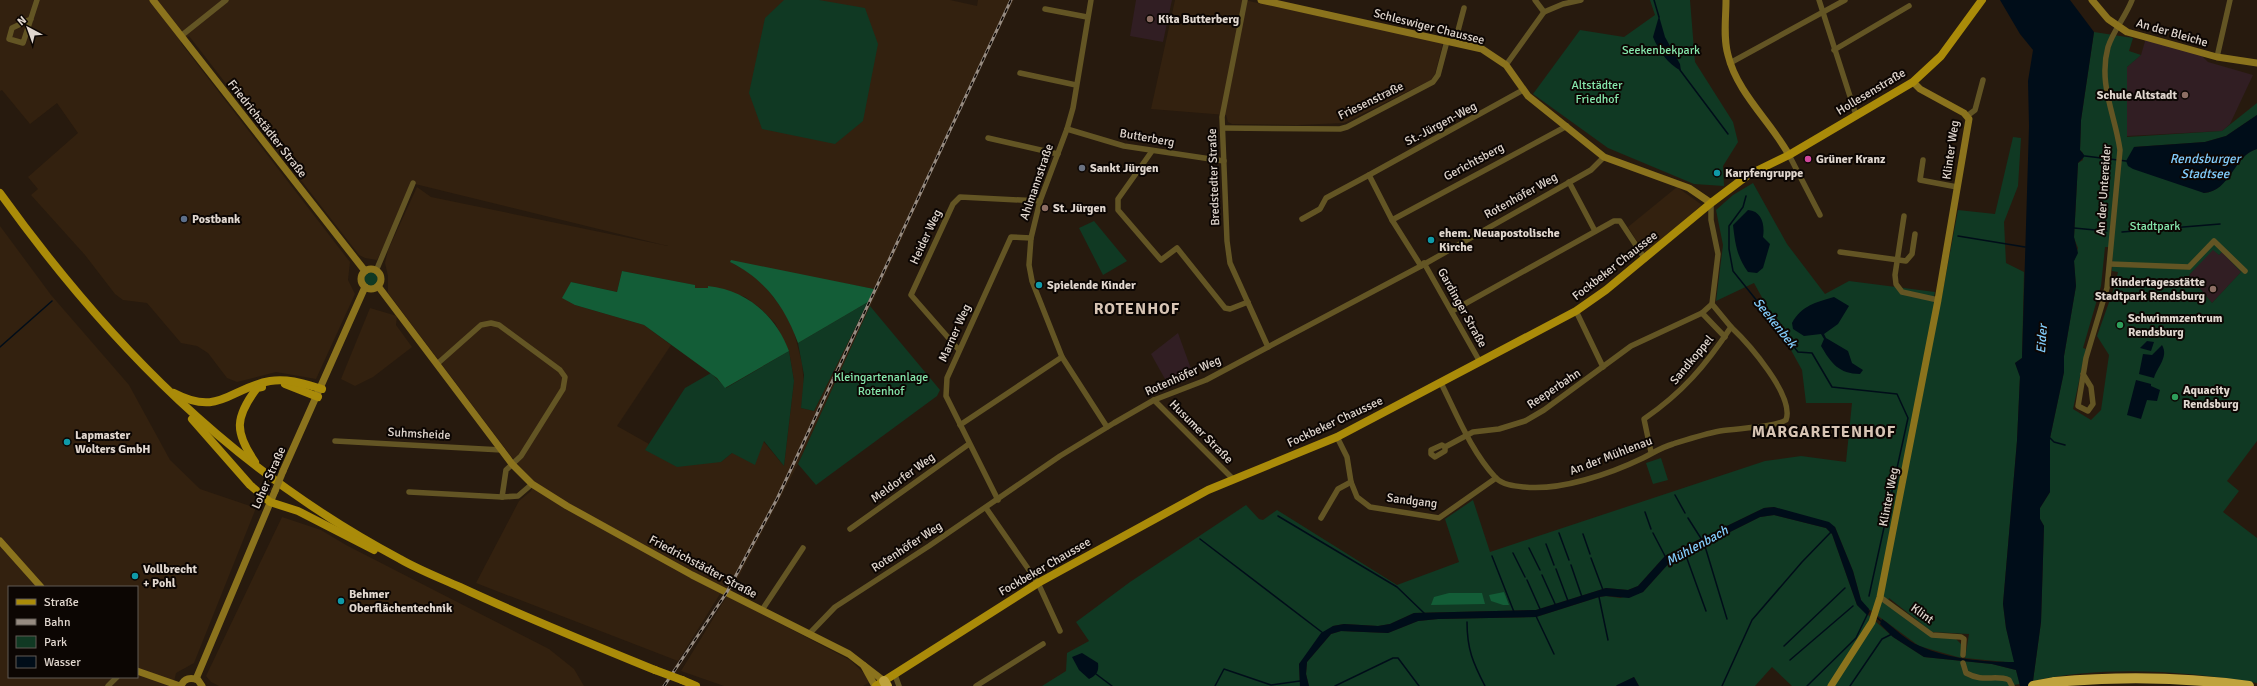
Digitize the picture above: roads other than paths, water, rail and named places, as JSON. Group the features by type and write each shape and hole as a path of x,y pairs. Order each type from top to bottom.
{"highway":[{"path":"2034,686 2055,682 2091,679 2159,677 2249,686"},
{"path":"2082,686 2160,683 2202,686"}],"main road":[{"name":"Hollesenstraße","path":"1748,175 1789,155 1913,82 1941,56 1982,0"},
{"name":"Fockbeker Chaussee","path":"880,685 1038,583 1208,490 1337,437 1576,311 1606,290 1711,203 1748,175"},
{"path":"0,193 79,296 163,388 262,470 336,521 401,560 534,621 696,686"},
{"path":"163,388 191,401 206,403 226,399 269,381 284,379 322,389"},
{"path":"262,470 245,448 239,432 241,415 244,406 257,388 284,384 318,397"},
{"path":"172,396 250,485 270,502 298,511 382,554 401,560"}],"street":[{"path":"31,19 12,28 9,39 23,43 31,19 37,0"},
{"name":"Friedrichstädter Straße","path":"153,0 365,271"},
{"path":"181,36 226,0"},
{"name":"Ahlmannstraße","path":"1091,0 1067,129 1040,201 1031,238 1029,265 1032,281 1062,357 1107,427"},
{"name":"Bredstedter Straße","path":"1245,0 1223,109 1227,241 1230,263 1268,347"},
{"name":"Schleswiger Chaussee","path":"1261,0 1447,40 1482,50 1506,65 1524,90 1604,157 1689,188 1711,203"},
{"path":"1535,0 1544,12"},
{"path":"1506,65 1544,12 1563,4 1581,0"},
{"path":"1726,0 1726,35 1730,63 1736,76 1778,135 1820,215"},
{"path":"1819,0 1856,115"},
{"path":"1730,63 1824,13 1845,0"},
{"name":"An der Bleiche","path":"2092,0 2108,19 2127,32 2217,57 2257,63"},
{"name":"An der Untereider","path":"2083,374 2091,387 2093,404 2088,411 2078,406 2083,374 2094,326 2107,288 2112,227 2117,199 2119,160 2117,129 2108,102 2105,82 2108,46 2132,0"},
{"path":"2217,57 2230,0"},
{"path":"1834,50 1909,6"},
{"path":"1455,42 1464,8"},
{"path":"1045,9 1087,17"},
{"name":"Friesenstraße","path":"1223,128 1340,129 1347,127 1434,82 1438,75 1447,40"},
{"path":"1020,73 1076,85"},
{"name":"Klinter Weg","path":"1967,116 1975,110 1983,80"},
{"name":"Klinter Weg","path":"1831,686 1872,622 1880,597 1938,300 1969,119 1967,116 1920,89 1913,82"},
{"name":"St.-Jürgen-Weg","path":"1302,219 1320,208 1326,198 1524,90"},
{"name":"Gerichtsberg","path":"1392,220 1567,126"},
{"name":"Butterberg","path":"1067,129 1102,140 1152,151 1224,161"},
{"path":"988,138 1058,154"},
{"path":"1152,151 1118,199 1118,210 1161,260 1177,248 1225,308 1230,309 1248,302"},
{"name":"Rotenhöfer Weg","path":"810,633 835,607 998,500 1060,456 1107,427 1154,400 1206,380 1423,265 1591,170 1604,157"},
{"name":"Klinter Weg","path":"1923,160 1920,180 1958,186"},
{"path":"1369,175 1392,220 1423,265"},
{"path":"1569,182 1595,231"},
{"path":"376,271 413,183"},
{"name":"Heider Weg","path":"959,350 911,295 953,204 960,197 1040,201"},
{"path":"1711,203 1712,220 1718,254 1712,304 1731,327"},
{"path":"1904,216 1897,260 1896,284 1902,292 1938,300"},
{"path":"1452,311 1614,221 1620,221 1645,259"},
{"path":"1840,252 1906,261 1911,257 1915,234"},
{"name":"Marner Weg","path":"998,500 946,396 947,378 1012,237 1031,238"},
{"path":"2110,264 2189,268 2214,241 2244,271"},
{"name":"Gardinger Straße","path":"1423,265 1452,311 1480,362"},
{"path":"369,269 376,271 381,277 378,286 371,289 365,287 361,278 365,271 369,269"},
{"name":"Friedrichstädter Straße","path":"378,286 512,464 532,484 567,506 692,576 810,633 849,654 864,666 869,668 880,685"},
{"name":"Loher Straße","path":"196,679 283,471 322,389 365,287"},
{"name":"Reeperbahn","path":"1467,434 1499,429 1525,421 1544,410 1631,346 1702,313 1712,304"},
{"path":"1576,311 1603,367"},
{"path":"1702,313 1725,337"},
{"path":"437,364 481,325 491,323 499,325 560,370 565,377 562,388 521,456 506,470 502,497"},
{"name":"Sandkoppel","path":"1651,452 1644,419 1688,384 1713,356 1731,327"},
{"name":"An der Mühlenau","path":"1496,478 1503,483 1514,486 1541,489 1563,486 1644,457 1651,452 1720,431 1786,420 1786,404 1770,372 1746,342 1731,327"},
{"path":"960,425 1062,357"},
{"path":"1441,383 1467,434 1496,478"},
{"name":"Husumer Straße","path":"1154,400 1233,480"},
{"path":"1445,447 1467,434"},
{"name":"Sandgang","path":"1337,437 1347,457 1351,482 1357,497 1370,507 1439,518 1496,478"},
{"name":"Suhmsheide","path":"335,441 502,450"},
{"name":"Meldorfer Weg","path":"850,529 969,444"},
{"path":"1321,518 1338,489 1351,482"},
{"path":"408,492 502,497 518,496 532,484"},
{"path":"986,508 1038,583 1060,631"},
{"path":"0,541 39,586"},
{"path":"762,610 803,548"},
{"name":"Klint","path":"1880,597 1932,635 1961,637 1964,640 1963,655"},
{"path":"976,686 1043,644"},
{"path":"1963,663 1966,673 1973,677 1988,680 2003,678 2009,680 2012,686"},
{"path":"138,671 180,686 187,679 196,679 202,686"},
{"path":"895,675 899,686"},
{"path":"108,686 116,678"}],"water":[{"name":"Eider","path":"2000,0 2070,0 2094,32 2081,120 2080,150 2085,156 2078,163 2074,237 2078,253 2074,261 2076,286 2064,356 2064,372 2050,438 2050,492 2040,508 2040,519 2044,526 2041,622 2033,681 2035,686 2020,686 2016,670 1992,664 1924,657 1893,637 1880,624 1882,619 1915,644 1942,654 1966,659 2014,662 2006,628 2003,604 2017,441 2020,377 2015,363 2022,358 2029,126 2028,81 2033,50 2020,34"},
{"path":"1659,16 1665,37 1680,64 1681,71 1664,56 1653,37"},
{"name":"Rendsburger Stadtsee","path":"2257,115 2257,149 2243,158 2227,180 2213,191 2204,193 2133,169 2128,166 2126,161 2134,147 2205,142 2226,136"},
{"path":"1748,210 1757,213 1762,219 1763,237 1770,244 1763,268 1757,273 1748,272 1744,266 1737,250 1733,225"},
{"path":"1834,297 1849,306 1838,324 1824,334 1826,338 1848,351 1852,363 1863,370 1860,374 1841,370 1828,358 1821,346 1824,339 1821,334 1804,336 1793,329 1792,323 1805,308"},
{"path":"2147,341 2154,342 2151,351 2140,348"},
{"path":"2162,345 2164,354 2162,362 2154,378 2139,374 2143,354 2152,355"},
{"path":"2136,380 2151,384 2151,386 2160,390 2157,401 2147,400 2141,419 2127,415"},
{"path":"1774,507 1829,522 1835,527 1853,571 1861,600 1869,609 1867,615 1857,605 1832,534 1826,528 1774,515 1760,517 1670,562 1643,592 1629,598 1606,596 1599,597 1536,617 1438,619 1418,621 1388,633 1341,631 1331,634 1307,662 1306,674 1309,686 1300,686 1299,664 1321,633 1333,626 1344,624 1378,626 1390,624 1414,613 1536,610 1606,588 1628,590 1638,586 1665,556 1764,508"},
{"path":"1082,653 1098,663 1097,672 1089,679 1079,670 1072,657"},
{"path":"1634,677 1639,686 1616,686 1617,685"}],"waterway":[{"name":"Seekenbek","path":"1654,0 1659,17"},
{"name":"Seekenbek","path":"1680,70 1728,134"},
{"path":"2085,156 2126,161"},
{"name":"Seekenbek","path":"1746,196 1743,207 1729,226 1729,249 1733,271 1798,352 1812,353 1832,387 1897,394 1908,418 1869,596"},
{"path":"2122,232 2220,224"},
{"path":"2074,228 2095,230"},
{"path":"2099,230 2107,231"},
{"path":"1958,236 2025,247"},
{"path":"0,347 52,301"},
{"path":"2050,438 2054,442 2065,445"},
{"path":"1675,495 1685,513"},
{"path":"1645,512 1651,529"},
{"path":"1278,516 1397,587 1424,613"},
{"path":"1688,518 1702,540"},
{"path":"1722,686 1752,620 1802,562 1831,532"},
{"path":"1559,533 1569,560"},
{"path":"1653,533 1665,556"},
{"path":"1583,534 1590,554"},
{"path":"1200,539 1323,633"},
{"path":"1704,543 1727,619"},
{"path":"1546,544 1554,565"},
{"path":"1529,548 1540,570"},
{"path":"1513,553 1525,577"},
{"path":"1685,553 1706,611"},
{"path":"1492,556 1514,612"},
{"path":"1591,558 1603,590"},
{"path":"1571,565 1582,597"},
{"path":"1556,569 1568,601"},
{"path":"1542,575 1556,606"},
{"path":"1527,580 1540,609"},
{"path":"1784,646 1845,588"},
{"path":"1599,597 1608,640"},
{"path":"1790,660 1853,606"},
{"path":"1807,686 1856,638 1869,611"},
{"path":"1536,616 1554,654"},
{"name":"Mühlenbach","path":"1876,617 1882,622"},
{"path":"1467,622 1468,640 1472,656 1485,686"},
{"path":"1850,686 1882,639 1892,634"},
{"path":"1335,686 1393,658 1398,658 1419,686"},
{"path":"1215,686 1224,669 1271,685 1300,681"},
{"path":"1096,674 1112,686"}],"railway":[{"path":"664,686 727,592 777,499 1011,0"}],"place":[{"name":"Kita Butterberg","path":"1150,19"},
{"name":"Schule Altstadt","path":"2185,95"},
{"name":"Grüner Kranz","path":"1808,159"},
{"name":"Sankt Jürgen","path":"1082,168"},
{"name":"Karpfengruppe","path":"1717,173"},
{"name":"St. Jürgen","path":"1045,208"},
{"name":"Postbank","path":"184,219"},
{"name":"ehem. Neuapostolische Kirche","path":"1431,240"},
{"name":"Spielende Kinder","path":"1039,285"},
{"name":"Kindertagesstätte Stadtpark Rendsburg","path":"2213,289"},
{"name":"Schwimmzentrum Rendsburg","path":"2120,325"},
{"name":"Aquacity Rendsburg","path":"2175,397"},
{"name":"Lapmaster Wolters GmbH","path":"67,442"},
{"name":"Vollbrecht + Pohl","path":"135,576"},
{"name":"Behmer Oberflächentechnik","path":"341,601"}],"district":[{"name":"ROTENHOF","path":"1137,309"},
{"name":"MARGARETENHOF","path":"1824,432"}],"park label":[{"name":"Seekenbekpark","path":"1661,50"},
{"name":"Altstädter Friedhof","path":"1597,92"},
{"name":"Stadtpark","path":"2155,226"},
{"name":"Kleingartenanlage Rotenhof","path":"881,384"}]}
